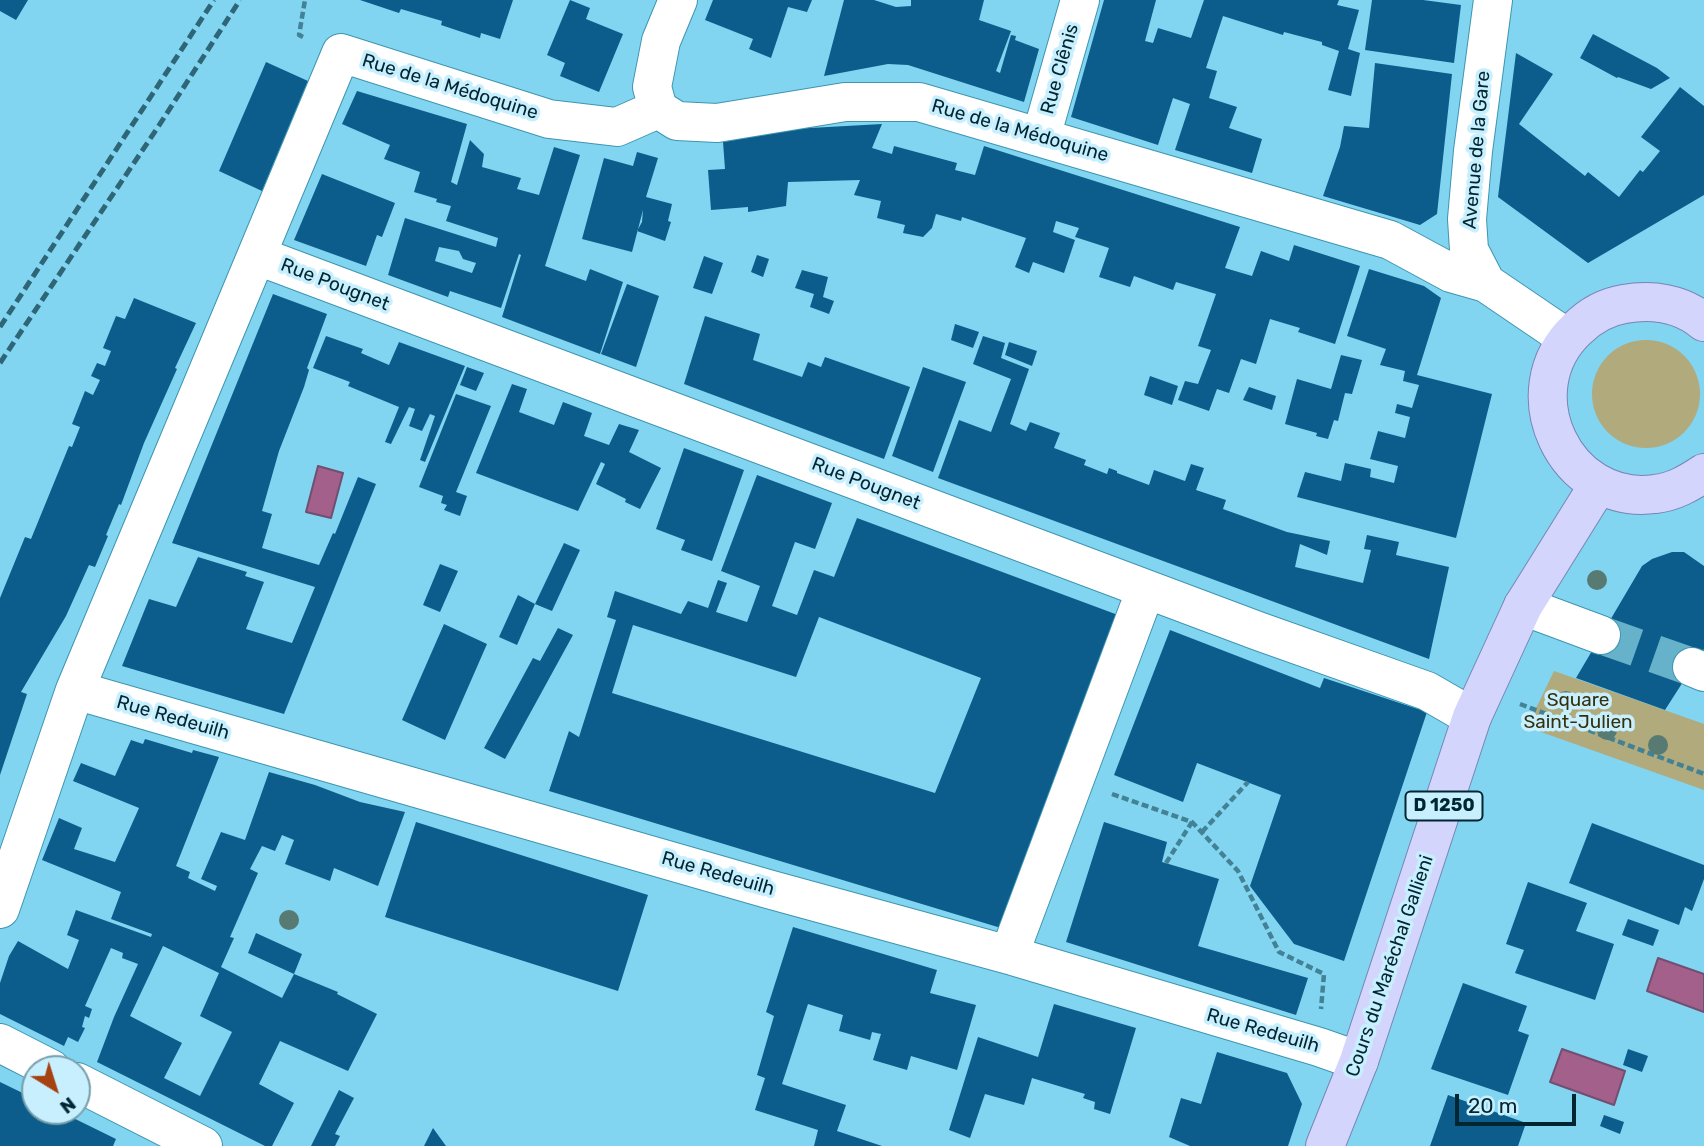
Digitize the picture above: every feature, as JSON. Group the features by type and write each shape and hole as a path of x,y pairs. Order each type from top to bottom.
{"main road":[{"path":"1704,322 1670,304 1641,300 1613,306 1588,319 1567,338 1551,369 1547,402 1553,435 1572,463 1599,484 1625,493 1655,494 1683,487 1704,473"},
{"name":"Cours du Maréchal Gallieni","path":"1325,1146 1359,1061 1477,704 1523,606 1599,484"}],"street":[{"path":"658,110 652,87 661,41 678,0"},
{"name":"Rue Clênis","path":"1041,138 1080,0"},
{"name":"Avenue de la Gare","path":"1493,0 1473,151 1467,219 1469,250 1486,283 1567,338"},
{"name":"Rue de la Médoquine","path":"258,256 341,53 549,118 617,127 658,110 677,121 717,123 845,102 919,102 1390,240 1451,273 1486,283"},
{"path":"0,909 75,690 258,256"},
{"name":"Rue Pougnet","path":"258,256 1258,631 1427,691 1477,704"},
{"path":"1009,955 1146,589"},
{"path":"1523,606 1601,635"},
{"name":"Rue Redeuilh","path":"75,690 768,889 1009,955 1359,1061"},
{"path":"0,1043 24,1055"},
{"path":"91,1089 203,1146"}],"path":[{"path":"299,35 304,0"},
{"path":"1477,704 1704,774"},
{"path":"1202,832 1248,782"},
{"path":"1105,791 1192,822 1238,871 1279,952 1324,974 1319,1047"},
{"path":"1166,863 1192,822"}],"green space":[{"path":"1646,340 1667,344 1684,356 1696,373 1700,394 1696,415 1684,432 1667,444 1646,448 1625,444 1608,432 1596,415 1592,394 1596,373 1608,356 1625,344"},
{"name":"Square Saint-Julien","path":"1554,671 1704,724 1704,790 1527,727"}],"shaded area":[{"path":"318,466 343,473 331,518 306,512"},
{"path":"1658,958 1704,974 1704,1012 1647,991"},
{"path":"1562,1049 1625,1071 1614,1105 1550,1082"}],"building":[{"path":"0,0 28,0 16,20 0,11"},
{"path":"360,0 513,0 500,39 481,33 480,38 441,25 442,21 401,9 399,13"},
{"path":"570,0 590,8 586,19 623,34 599,92 560,76 565,63 547,55"},
{"path":"713,0 812,0 807,12 788,7 771,58 749,49 753,39 705,20"},
{"path":"844,0 874,0 896,7 911,6 911,0 984,0 979,20 1011,31 996,71 1000,73 1011,35 1016,36 1015,40 1039,49 1024,102 908,65 888,64 824,76"},
{"path":"1104,0 1156,0 1145,41 1153,43 1158,28 1191,38 1204,0 1339,0 1337,5 1359,10 1348,49 1360,53 1351,96 1328,90 1339,51 1322,45 1322,42 1284,32 1283,35 1223,16 1206,68 1217,71 1209,98 1237,107 1229,128 1262,139 1252,173 1175,150 1190,104 1173,98 1158,145 1071,117"},
{"path":"1372,0 1423,0 1461,5 1454,63 1365,50"},
{"path":"1593,34 1657,68 1670,78 1651,89 1617,78 1580,58"},
{"path":"1516,53 1553,74 1519,124 1585,176 1588,172 1619,197 1640,170 1643,172 1660,151 1641,137 1680,87 1704,106 1704,195 1588,263 1498,197"},
{"path":"266,62 308,81 262,191 219,171"},
{"path":"1375,63 1452,74 1437,214 1420,225 1323,196 1340,147 1344,126 1369,128"},
{"path":"357,91 467,124 451,182 457,185 470,140 484,154 482,167 521,178 517,189 539,195 554,147 580,155 545,266 586,281 590,269 623,282 600,354 502,317 521,255 519,254 501,308 450,291 448,297 388,275 405,218 496,247 498,238 446,221 451,206 414,192 420,172 384,159 390,145 342,124","holes":["439,247 459,251 463,259 476,263 472,273 435,261"]},
{"path":"882,124 872,148 892,154 894,146 957,163 955,170 975,175 984,146 1240,227 1225,268 1252,276 1261,251 1289,261 1294,245 1360,266 1335,344 1298,332 1300,328 1270,319 1256,364 1241,359 1229,393 1217,389 1209,411 1178,400 1185,381 1198,384 1211,350 1198,346 1216,294 1176,282 1173,290 1134,276 1130,287 1099,277 1109,248 1075,237 1079,228 1056,221 1053,232 1075,240 1064,273 1033,262 1029,273 1015,267 1026,238 962,217 961,221 936,214 932,228 923,237 903,233 905,225 877,218 881,201 854,195 860,180 788,182 786,206 748,212 748,207 711,210 708,170 725,169 723,142 792,129"},
{"path":"637,152 658,158 646,197 672,204 668,221 671,222 665,241 637,231 632,252 582,239 604,158 633,166"},
{"path":"322,174 395,203 382,237 377,235 366,266 294,240"},
{"path":"757,255 769,259 763,277 751,272"},
{"path":"704,256 723,263 712,294 693,288"},
{"path":"1369,269 1424,286 1441,298 1417,375 1492,394 1456,538 1297,497 1305,472 1341,481 1345,463 1371,469 1370,477 1394,483 1398,466 1370,459 1378,431 1405,438 1410,417 1395,413 1397,404 1412,408 1419,385 1403,381 1405,371 1380,365 1386,349 1347,336"},
{"path":"802,270 828,277 823,297 834,301 829,314 810,307 814,294 795,288"},
{"path":"627,284 659,296 636,367 601,354"},
{"path":"273,294 327,314 307,368 309,370 304,387 279,451 262,511 272,514 262,548 319,565 358,477 376,484 284,714 122,666 149,599 176,607 198,557 247,572 245,576 264,582 246,629 292,643 315,587 172,543"},
{"path":"134,298 196,323 175,368 177,369 144,443 95,567 89,565 66,616 21,692 27,694 0,775 0,598 25,537 31,539 69,446 72,447 80,427 72,424 85,391 93,395 100,380 91,376 97,363 105,366 111,351 103,348 116,316 125,319"},
{"path":"705,316 760,334 753,360 802,377 808,362 821,367 825,357 910,387 884,459 684,384"},
{"path":"955,324 979,332 973,348 951,340"},
{"path":"326,336 363,349 361,353 389,365 399,342 465,366 425,462 420,460 435,416 430,414 422,431 409,426 415,409 409,407 391,444 385,442 399,407 348,386 350,382 313,368"},
{"path":"983,336 1005,343 1001,358 1029,369 1010,424 1026,431 1030,422 1060,433 1054,448 1086,460 1084,465 1107,474 1109,468 1149,485 1154,470 1185,481 1191,464 1204,468 1196,490 1226,500 1223,509 1287,532 1330,541 1327,555 1300,544 1295,567 1363,583 1371,550 1364,549 1367,535 1399,542 1396,555 1449,567 1429,659 938,478 959,420 991,432 1011,379 973,364"},
{"path":"1009,342 1037,351 1032,366 1005,355"},
{"path":"1341,355 1362,360 1352,394 1345,393 1338,421 1334,420 1328,439 1285,424 1297,379 1331,389"},
{"path":"467,367 484,373 476,391 460,385"},
{"path":"923,367 966,382 933,472 892,456"},
{"path":"1150,376 1178,386 1172,405 1144,395"},
{"path":"512,384 527,389 519,412 554,425 563,402 592,413 584,436 609,445 619,424 639,430 629,452 661,468 640,509 596,484 605,464 601,462 578,511 476,473"},
{"path":"1249,387 1276,396 1272,410 1243,400"},
{"path":"456,394 491,406 456,492 467,496 460,516 444,510 447,505 441,503 443,496 419,487"},
{"path":"684,448 744,470 712,561 681,550 685,540 656,529"},
{"path":"757,475 832,503 815,549 795,542 772,606 797,615 814,570 834,577 857,518 1118,615 1001,928 549,791 569,731 579,737 616,620 607,617 615,591 681,614 688,601 708,608 718,580 727,583 716,612 747,622 760,586 721,571","holes":["819,617 981,678 935,793 612,693 633,625 796,677"]},
{"path":"564,543 580,550 552,611 535,604"},
{"path":"1672,552 1684,552 1704,566 1704,649 1665,710 1576,678 1642,566 1652,559"},
{"path":"440,564 458,571 440,612 423,605"},
{"path":"518,595 535,604 517,645 499,637"},
{"path":"444,624 487,644 445,740 402,720"},
{"path":"558,628 573,635 505,759 484,748 533,658 540,661"},
{"path":"1170,630 1320,688 1324,678 1427,712 1344,961 1294,944 1250,886 1281,795 1197,763 1183,802 1114,775"},
{"path":"145,739 192,753 193,750 219,757 176,866 190,872 188,878 215,891 217,886 201,879 221,832 245,840 269,772 360,802 405,812 378,886 334,868 330,881 285,864 294,840 282,835 275,851 262,846 250,869 258,873 230,937 234,938 221,967 282,998 294,974 338,992 337,994 377,1014 348,1071 280,1041 259,1084 294,1103 272,1146 265,1146 97,1062 138,964 122,958 123,953 111,948 85,1006 92,1009 89,1018 85,1016 82,1027 85,1028 78,1042 68,1037 64,1046 0,1014 0,983 9,956 18,941 68,969 79,940 67,935 76,910 151,937 152,934 111,919 121,892 42,860 59,818 82,828 74,849 115,862 139,808 73,781 81,763 115,776 131,740 143,744","holes":["163,946 219,973 200,1016 232,1032 200,1096 164,1078 182,1043 130,1016"]},
{"path":"416,822 648,895 618,991 385,917"},
{"path":"1104,822 1167,842 1162,862 1219,879 1198,946 1308,978 1296,1015 1066,942"},
{"path":"1592,823 1704,865 1704,879 1692,911 1685,907 1679,925 1569,883"},
{"path":"1528,882 1587,903 1576,931 1614,944 1595,1000 1515,973 1524,950 1506,944"},
{"path":"1628,919 1659,930 1653,946 1622,935"},
{"path":"793,927 937,970 930,993 976,1005 957,1070 911,1056 907,1070 873,1060 881,1034 872,1032 870,1040 839,1031 843,1015 808,1004 782,1084 846,1105 837,1131 882,1146 814,1146 818,1130 755,1110 765,1078 757,1075 774,1016 766,1012"},
{"path":"256,933 302,954 294,974 248,953"},
{"path":"1463,983 1527,1006 1518,1031 1529,1035 1508,1095 1431,1069"},
{"path":"1054,1004 1136,1028 1110,1114 1094,1109 1095,1102 1083,1098 1085,1094 1032,1078 1024,1105 985,1094 970,1138 949,1130 978,1037 1038,1057"},
{"path":"1628,1049 1648,1056 1642,1072 1623,1065"},
{"path":"1217,1052 1287,1073 1302,1104 1288,1146 1190,1146 1169,1137 1181,1098 1201,1104"},
{"path":"0,1082 21,1092 21,1125 88,1125 116,1139 113,1146 0,1146"},
{"path":"339,1090 354,1098 335,1134 340,1136 335,1146 311,1146"},
{"path":"1448,1095 1526,1123 1518,1146 1430,1146"},
{"path":"1604,1115 1624,1122 1620,1134 1600,1126"},
{"path":"433,1128 446,1146 424,1146"}],"tunnel":[{"path":"1601,635 1692,667"}],"railway":[{"path":"0,327 214,0"},
{"path":"0,363 240,0"}]}
